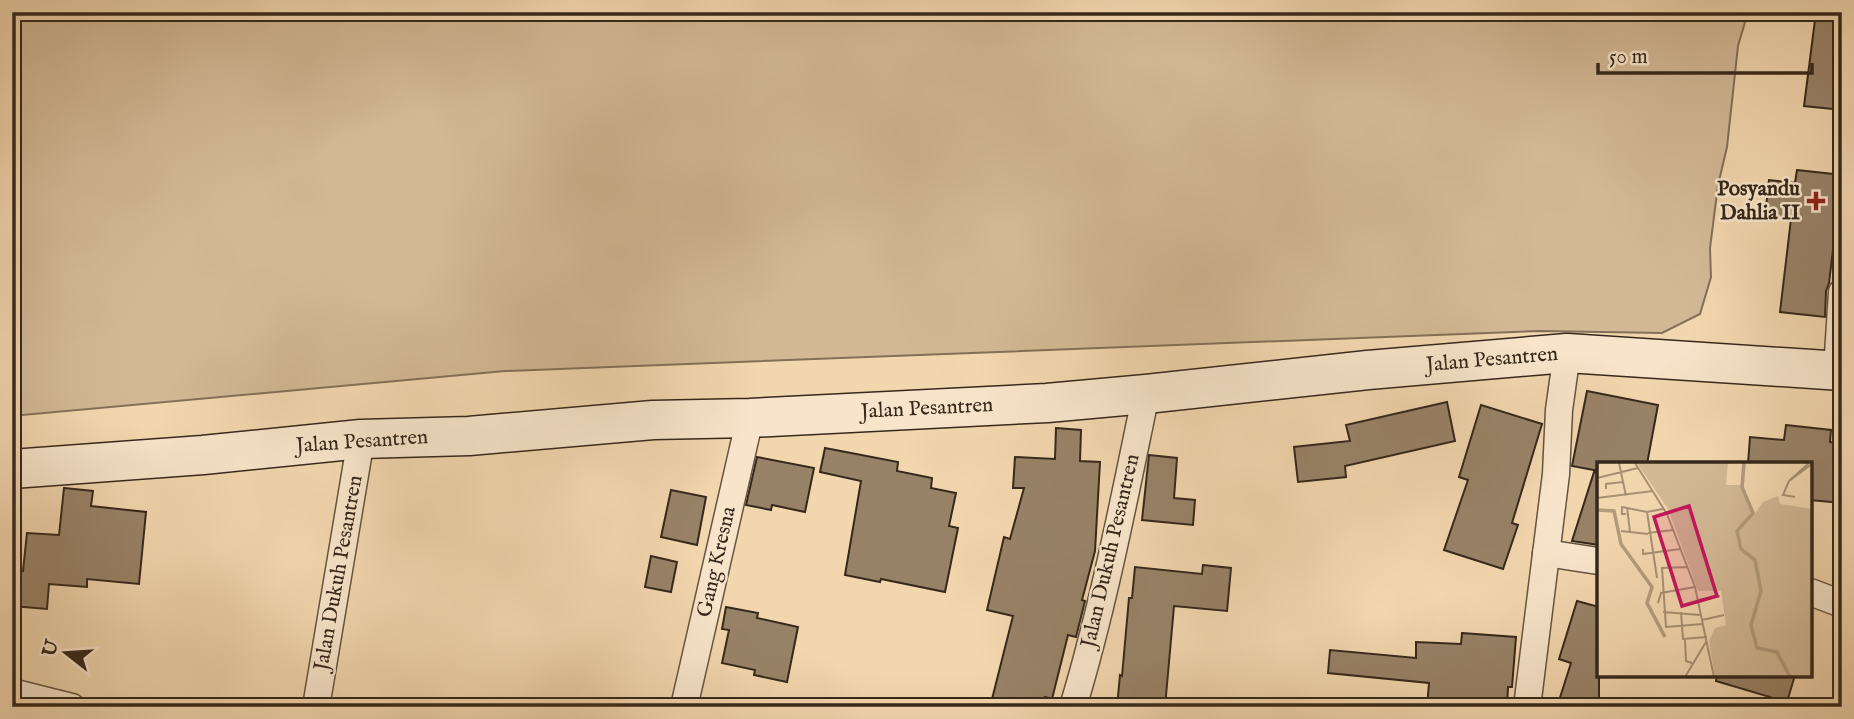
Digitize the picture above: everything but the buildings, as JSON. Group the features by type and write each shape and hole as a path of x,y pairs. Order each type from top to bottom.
{"main road":[{"name":"Jalan Pesantren","path":"12,469 203,456 362,439 469,436 653,420 750,418 1047,403 1368,370 1567,353 1839,370"}],"street":[{"path":"1839,370 1842,292"},
{"path":"1527,707 1556,474 1559,410 1567,353"},
{"name":"Jalan Dukuh Pesantren","path":"1073,707 1114,548 1146,394"},
{"name":"Gang Kresna","path":"684,707 750,418"},
{"name":"Jalan Dukuh Pesantren","path":"316,707 362,439"},
{"path":"1546,553 1597,561"},
{"path":"1812,593 1842,604"},
{"path":"12,692 72,707"}],"shaded area":[{"path":"12,12 1748,12 1738,46 1727,147 1718,185 1710,248 1711,277 1700,314 1662,333 1540,331 505,371 12,416"}],"place":[{"name":"Posyandu Dahlia II","path":"1816,201"}]}
